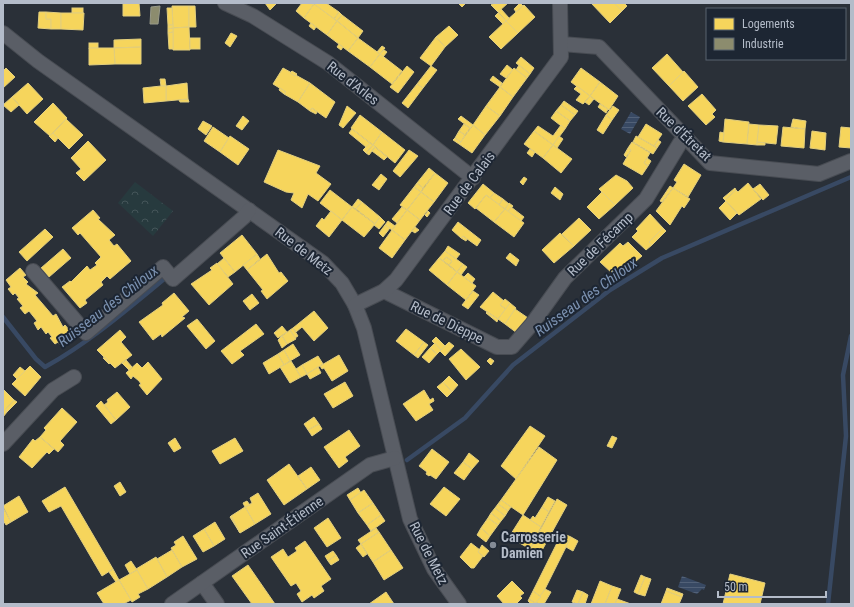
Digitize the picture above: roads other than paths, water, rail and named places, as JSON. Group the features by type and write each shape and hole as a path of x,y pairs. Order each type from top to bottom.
{"street":[{"name":"Rue d'Arles","path":"224,3 253,16 328,63 473,178"},
{"name":"Rue de Calais","path":"356,305 384,291 396,280 473,178 561,57 562,44 560,3"},
{"name":"Rue de Metz","path":"3,33 38,61 323,263 342,283 356,305 364,328 410,519 434,569 459,604"},
{"name":"Rue d'Étretat","path":"562,44 599,47 710,163 819,174 851,162"},
{"name":"Rue de Fécamp","path":"512,347 532,324 565,278 646,199 680,143 686,139"},
{"path":"33,271 86,333 162,267 173,279 239,222 249,210"},
{"name":"Rue de Dieppe","path":"384,291 497,347 512,347"},
{"path":"3,444 54,390 74,377"},
{"name":"Rue Saint-Étienne","path":"172,604 370,465 395,458"},
{"path":"202,583 217,604"}],"water":[{"path":"631,112 640,117 630,134 621,129"},
{"path":"682,576 706,585 704,590 702,589 697,594 678,587"}],"waterway":[{"name":"Ruisseau des Chiloux","path":"407,460 465,418 513,365 610,290 662,258 851,177"},
{"name":"Ruisseau des Chiloux","path":"3,317 36,359 45,367 93,336 169,275"},
{"path":"828,604 846,436 843,375 851,336"}],"place":[{"name":"Carrosserie Damien","path":"493,545"}]}
